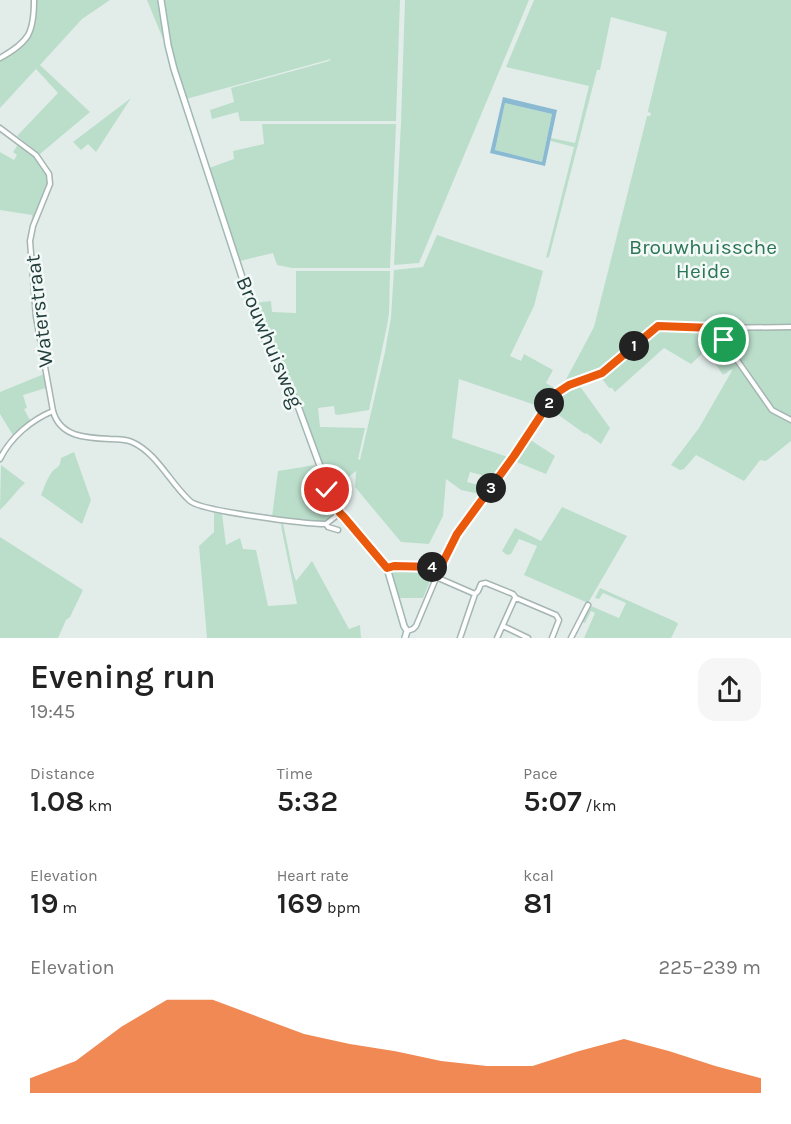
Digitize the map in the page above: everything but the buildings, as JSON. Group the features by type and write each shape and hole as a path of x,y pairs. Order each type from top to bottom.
{"street":[{"path":"0,58 22,44 27,37 32,28 34,0"},
{"name":"Brouwhuisweg","path":"161,0 174,69 250,305 298,406 327,490 340,513 387,568 407,631"},
{"name":"Waterstraat","path":"0,128 36,155 49,174 50,184 33,226 30,241 36,317 53,411"},
{"path":"405,638 407,631 416,626 457,534 514,456 555,394 569,385 602,373 658,326 791,327"},
{"path":"714,328 772,410 791,420"},
{"path":"727,344 729,328"},
{"path":"0,459 17,436 41,416 53,411 57,423 65,430 91,437 129,440 141,447 195,505 294,522 326,524 338,530"},
{"path":"326,524 340,513"},
{"path":"387,568 394,566 440,568"},
{"path":"436,578 475,594"},
{"path":"460,638 475,594 483,583 513,594 516,598 558,617 552,638"},
{"path":"497,638 516,598"},
{"path":"571,638 588,605"},
{"path":"503,626 528,638"}],"green space":[{"path":"36,0 110,0 82,19 40,65 90,112 40,154 17,136 58,93 36,69 0,108 0,59 28,35 34,21"},
{"path":"147,0 400,0 396,121 240,121 238,112 212,119 210,110 234,102 231,88 331,59 186,99 165,40"},
{"path":"405,0 529,0 419,263 394,265 401,122"},
{"name":"Brouwhuissche Heide","path":"534,0 791,0 791,418 775,410 747,377 771,411 791,421 791,441 766,461 760,460 744,481 696,455 684,469 680,470 671,465 699,428 733,369 723,375 706,350 691,364 664,348 615,392 600,376 652,332 648,331 603,370 562,387 594,327 647,116 651,113 648,111 667,32 611,17 600,70 597,70 549,257 546,258 574,147 551,141 551,138 575,143 589,86 506,67"},
{"path":"131,98 96,152 88,144 81,150 73,142"},
{"path":"505,103 552,114 542,162 495,150"},
{"path":"262,124 396,124 390,268 292,268 277,265 273,253 240,261 209,168 234,159 233,151 264,144"},
{"path":"19,143 38,160 49,184 31,228 32,215 0,210 0,152 14,160 17,155 13,152"},
{"path":"437,235 543,271 534,306 510,356 521,361 524,354 553,370 546,383 556,389 544,408 459,379 452,438 511,458 496,479 470,472 467,482 489,488 484,495 461,490 446,479 443,516 429,544 401,542 355,487 356,471 330,492 301,407 260,323 254,303 271,301 272,312 296,313 296,271 390,271 389,313 369,410 338,415 335,414 334,406 318,408 320,427 365,428 358,459 360,460 385,352 391,317 394,270 423,267"},
{"path":"44,374 46,388 23,395 27,408 24,409 31,422 14,437 0,414 0,392"},
{"path":"579,385 610,428 601,444 549,408 561,391"},
{"path":"529,439 555,456 546,474 514,461"},
{"path":"74,452 91,500 82,524 41,495 52,472 60,464 61,458"},
{"path":"1,465 25,483 0,510"},
{"path":"315,465 328,502 334,511 332,516 317,523 272,517 278,471"},
{"path":"562,507 627,536 588,603 524,575 537,546 519,539 511,554 507,555 502,551 515,528 541,541"},
{"path":"214,513 222,514 226,545 240,538 243,549 256,550 268,606 297,604 282,531 281,524 283,523 296,581 312,561 349,629 360,625 361,638 207,638 199,546 214,532"},
{"path":"0,537 83,590 58,638 0,638"},
{"path":"394,569 434,571 423,598 398,598 390,571"},
{"path":"600,588 676,622 678,624 671,638 584,638 595,613 591,611 585,623 582,622 591,606 619,618 626,603 603,593 599,599 595,598"}],"water":[{"path":"503,97 557,110 545,166 490,153","holes":["505,103 552,114 542,162 495,150"]}],"route":[{"path":"327,490 340,513 387,568 394,566 440,568 457,534 514,456 555,394 569,385 602,373 658,326 714,328 724,340"}]}
